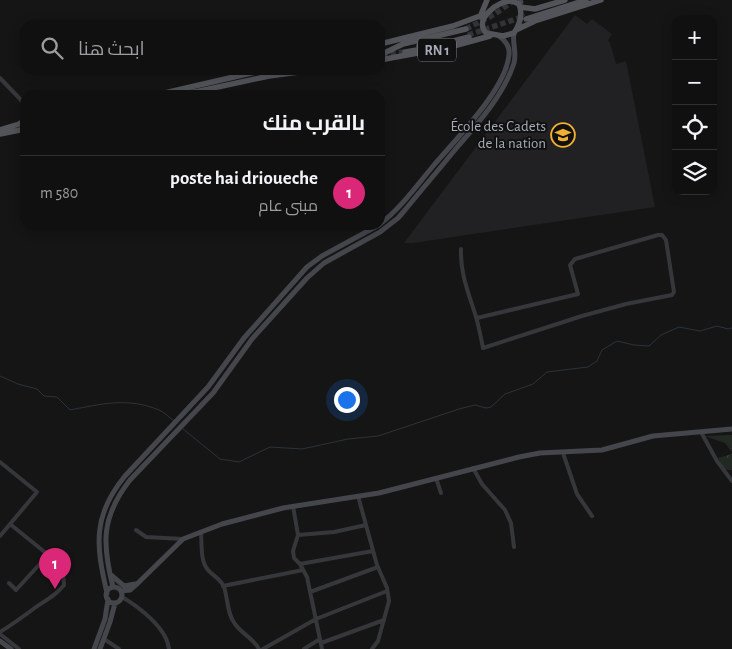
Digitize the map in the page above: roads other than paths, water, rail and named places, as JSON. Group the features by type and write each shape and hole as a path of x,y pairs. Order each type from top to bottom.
{"main road":[{"path":"480,17 487,0"},
{"path":"543,0 554,4"},
{"path":"385,45 480,17 505,1 521,3 535,9 565,0"},
{"path":"578,0 526,17 586,0"},
{"path":"489,12 483,19 482,26 486,33 496,36 508,36 535,21 601,0"},
{"path":"515,31 521,15 521,3"},
{"path":"385,45 467,32"},
{"path":"405,50 431,47 467,32"},
{"path":"385,53 404,44 467,32"},
{"name":"RN 1","path":"385,59 496,36"},
{"path":"178,90 243,75"},
{"path":"203,90 273,75"},
{"path":"269,76 276,75"},
{"path":"0,130 20,123"},
{"path":"0,134 20,130"}],"street":[{"path":"385,228 402,214 496,98 506,81 514,61 516,53 513,37 515,31"},
{"path":"385,219 400,205 479,112 493,92 504,71 509,56 506,43 496,36"},
{"path":"0,78 20,100"},
{"path":"94,649 105,619 108,600 98,544 101,520 110,496 125,476 215,380 244,338 301,274 314,262 369,230"},
{"path":"113,587 105,547 105,531 116,500 130,480 213,393 249,343 314,272 340,254 382,230"},
{"path":"461,249 464,282 476,318 483,348 582,316 626,304 672,295 674,292 666,240 662,235 658,235 575,259 570,265 578,294 476,318"},
{"path":"100,649 115,603 120,600 122,594 130,590 183,539 189,536 245,517 293,506 358,496 519,457 540,453 602,450 653,436 732,430"},
{"path":"701,432 717,461 732,481"},
{"path":"562,453 577,494 592,516"},
{"path":"0,462 37,492 0,536"},
{"path":"473,468 482,484 505,510 511,522 514,547"},
{"path":"436,478 441,493"},
{"path":"358,496 389,601 378,641 372,649"},
{"path":"293,506 298,535 293,552 294,558 300,564 307,577 322,649"},
{"path":"10,524 48,555 63,572 64,585 56,595 0,633 19,649"},
{"path":"298,535 334,532 366,525"},
{"path":"136,530 146,537 183,539"},
{"path":"199,533 204,564 224,586 234,624 252,638 261,649 316,619 387,592"},
{"path":"300,564 373,551"},
{"path":"9,583 16,590 48,555"},
{"path":"310,592 378,567"},
{"path":"224,586 303,570"},
{"path":"110,574 124,586 138,583"},
{"path":"107,593 113,587"},
{"path":"113,587 117,587 122,594 158,627 165,635 169,649"},
{"path":"108,600 115,603"},
{"path":"304,649 321,641 384,620"},
{"path":"104,639 116,648"},
{"path":"0,641 11,649"}],"waterway":[{"path":"183,429 220,459 239,462 270,447 302,449 348,439 378,436 459,409 475,405 486,408 491,407 505,394 533,384 547,372 588,367 597,361 602,350 617,341 649,346 661,335 679,327 700,331 717,326 728,329 732,328"},
{"path":"0,376 18,384 37,389 44,396 57,397 70,410 115,403 136,404 159,410 174,421"}],"tunnel":[{"path":"466,29 495,14 513,1"},
{"path":"468,35 525,16"},
{"path":"385,55 405,52"}],"place":[{"name":"École des Cadets de la nation","path":"563,135"},
{"name":"poste hai drioueche","path":"55,589"}]}
